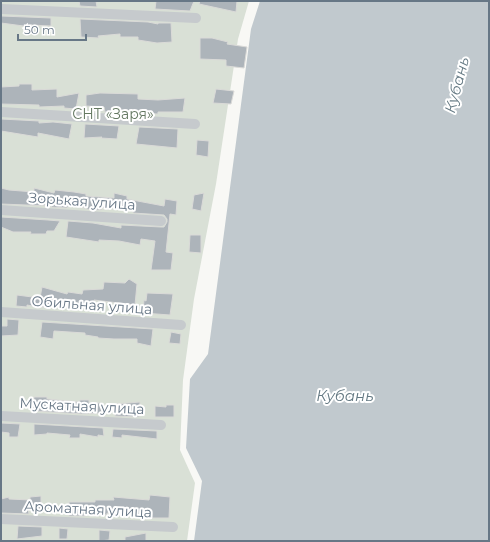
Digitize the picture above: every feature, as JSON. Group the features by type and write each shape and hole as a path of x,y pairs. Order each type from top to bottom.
{"street":[{"path":"1,9 196,18"},
{"path":"1,112 195,124"},
{"name":"Зорькая улица","path":"1,210 161,221"},
{"name":"Обильная улица","path":"1,312 181,325"},
{"name":"Мускатная улица","path":"1,416 161,425"},
{"name":"Ароматная улица","path":"1,519 173,527"}],"green space":[{"name":"СНТ «Заря»","path":"1,1 249,1 238,39 216,184 194,299 183,380 180,450 195,483 187,541 1,541"}],"water":[{"name":"Кубань","path":"260,1 489,1 489,541 194,541 202,481 186,448 190,379 208,354 251,29"}],"building":[{"path":"79,1 96,1 97,7 80,6"},
{"path":"156,1 194,1 190,11 155,9"},
{"path":"200,1 237,1 236,12 199,4"},
{"path":"1,16 51,18 51,26 31,25 31,27 1,23"},
{"path":"80,19 148,22 158,24 171,23 172,42 157,43 138,40 138,37 120,37 120,34 98,36 99,38 81,37"},
{"path":"200,38 212,38 228,42 227,44 247,47 244,68 226,66 226,60 200,59"},
{"path":"19,84 32,84 32,90 57,89 57,97 79,93 76,109 64,108 64,106 39,107 39,105 1,104 1,87 19,86"},
{"path":"216,89 234,91 231,104 213,103"},
{"path":"100,93 138,94 138,99 158,100 185,98 183,112 158,112 158,114 105,112 104,107 86,106 86,95"},
{"path":"1,119 39,121 39,123 53,122 72,124 69,139 38,133 38,137 1,131"},
{"path":"85,124 119,126 117,139 101,138 102,137 84,138"},
{"path":"139,127 178,129 177,148 136,144"},
{"path":"197,140 209,141 208,157 196,155"},
{"path":"1,188 34,192 34,188 54,193 55,190 86,194 86,196 114,198 114,193 127,196 127,199 164,206 165,199 177,201 176,215 170,214 166,252 173,253 171,270 151,270 155,241 141,239 140,245 119,241 99,240 99,242 66,237 68,221 93,223 121,228 121,225 164,227 167,219 164,215 133,213 133,210 102,208 101,210 91,210 70,204 71,202 67,208 1,204"},
{"path":"204,193 201,211 192,209 194,195"},
{"path":"1,217 60,221 54,231 47,231 46,234 30,234 31,232 13,232 1,227"},
{"path":"190,235 201,235 201,253 189,252"},
{"path":"129,279 137,284 135,305 94,300 94,307 16,306 17,295 40,298 42,287 67,294 68,292 82,294 83,290 103,289 104,282 125,283"},
{"path":"147,293 173,294 170,315 143,313 144,300 146,301"},
{"path":"7,319 19,320 18,335 1,336 1,326 7,326"},
{"path":"42,322 153,329 151,346 137,343 137,339 98,338 85,335 85,333 54,331 53,339 40,337"},
{"path":"171,332 181,334 180,344 169,343"},
{"path":"34,397 47,397 47,399 79,402 80,400 89,400 89,403 101,403 102,413 83,414 35,411 33,410"},
{"path":"140,402 139,417 115,416 116,404"},
{"path":"166,405 174,405 174,417 155,417 155,406 166,407"},
{"path":"1,423 20,424 18,437 9,437 9,433 1,432"},
{"path":"34,424 103,428 104,436 98,435 98,437 80,434 80,438 69,438 70,435 47,433 34,435"},
{"path":"113,429 157,431 157,439 122,435 122,438 112,437"},
{"path":"150,495 170,497 169,518 149,518 107,513 107,515 85,513 85,516 69,516 69,502 114,500 113,497 149,500"},
{"path":"41,496 41,509 28,509 29,514 1,513 1,499 9,497 9,499 30,500 30,497"},
{"path":"18,526 42,527 42,536 17,539"},
{"path":"59,528 68,529 67,539 59,539"},
{"path":"99,530 110,531 109,540 99,541"},
{"path":"146,533 146,541 125,541 125,537"}]}
